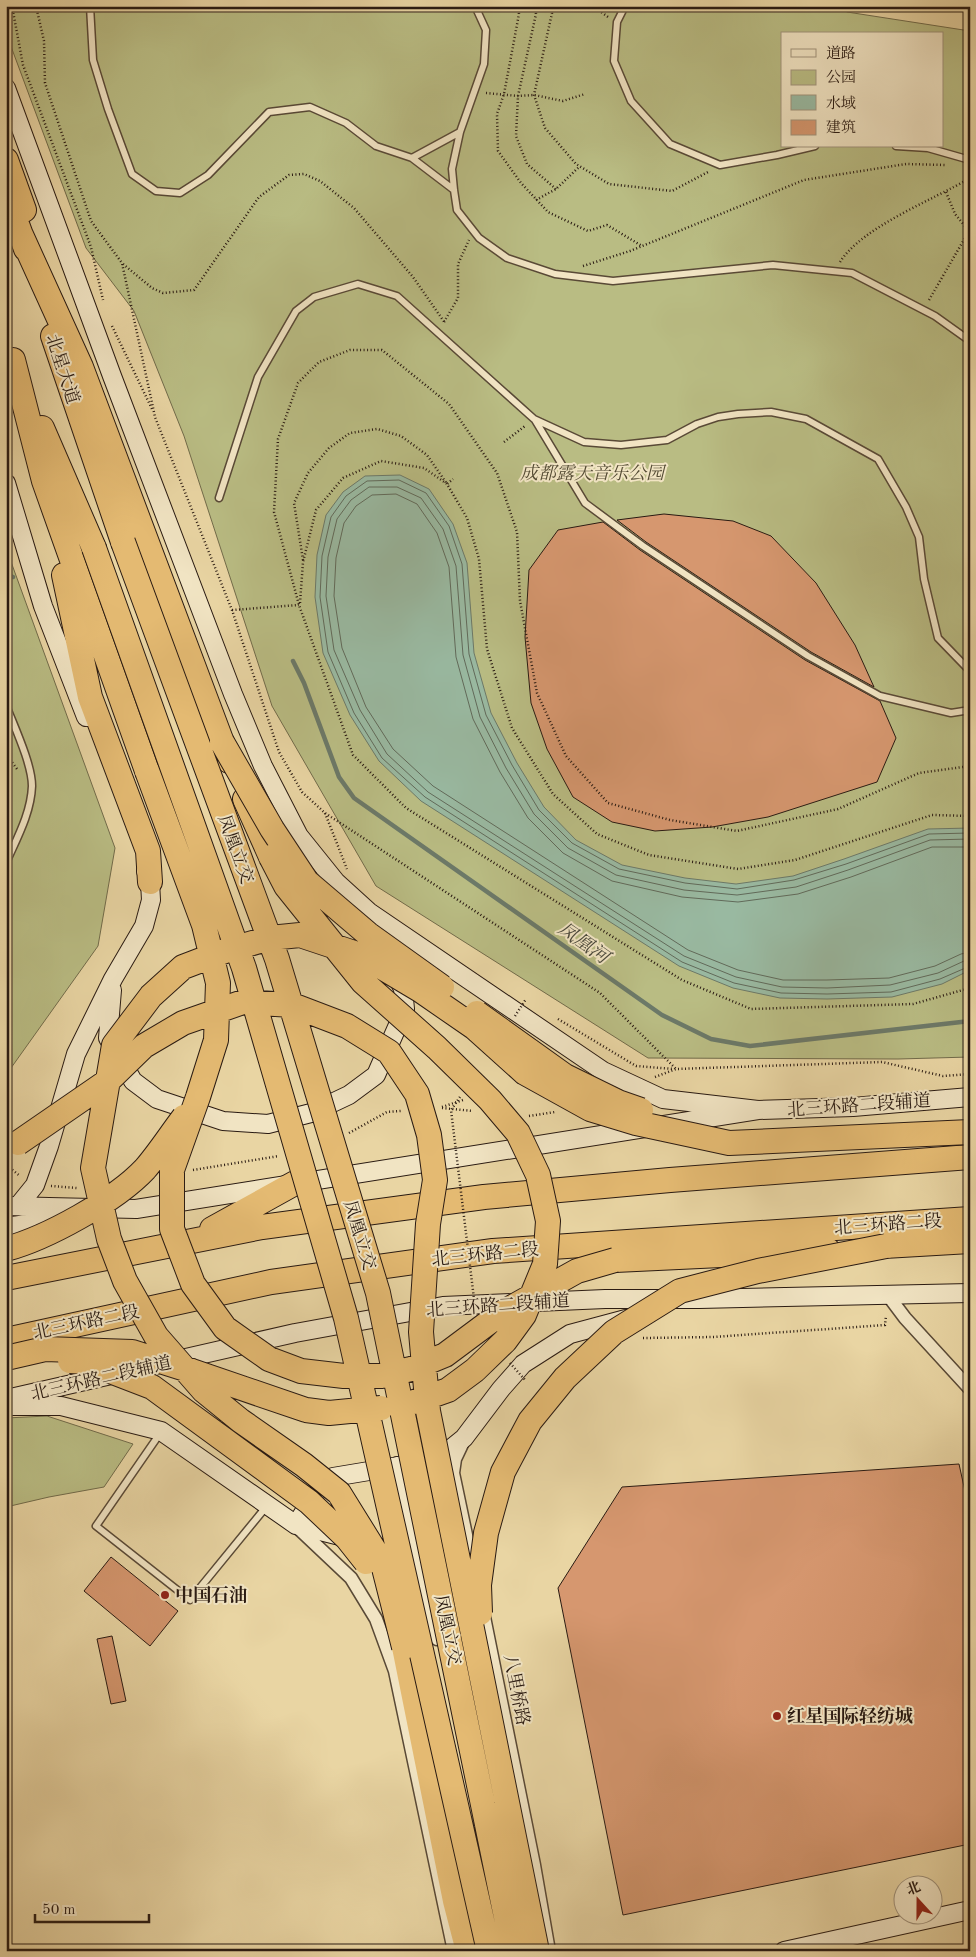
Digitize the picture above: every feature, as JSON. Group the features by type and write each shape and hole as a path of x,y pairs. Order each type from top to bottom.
{"highway":[{"path":"6,160 81,367 222,742 271,857 286,886 363,982 444,1054 490,1100 518,1133 538,1175 548,1221 545,1264 524,1315 505,1341 475,1370 448,1390 413,1402 387,1407 329,1413 306,1410 132,1352 45,1349 6,1360"},
{"name":"北星大道","path":"6,194 21,235 68,384 123,542"},
{"path":"21,235 81,367"},
{"path":"10,350 44,480 90,697 148,851 150,882"},
{"name":"凤凰立交","path":"10,350 94,548 244,968 346,1318 489,1951"},
{"path":"44,480 147,771 204,925 218,983 216,1040 172,1170 172,1229 193,1284 225,1328 269,1359 301,1371 344,1376 381,1376 411,1369 445,1355 500,1314 577,1271 615,1260 970,1241"},
{"name":"凤凰立交","path":"123,542 277,959 378,1294 513,1951"},
{"path":"222,742 272,829 307,882 368,934 565,1076 618,1102 729,1143"},
{"path":"468,1951 455,1901 404,1647 383,1564 339,1493 304,1465 241,1421 204,1391 156,1336 125,1281 109,1239 93,1168 114,1045 151,996 183,967 225,951 270,938 300,935 363,956 420,990 475,1028 524,1073 590,1109 636,1123 729,1143 970,1132"},
{"path":"6,1152 108,1081 144,1046 183,1023 243,1002 292,1006 348,1026 389,1052 417,1094 429,1135 435,1180 428,1224 421,1332 428,1411 537,1951"},
{"path":"6,1249 24,1244 101,1205 144,1169 198,1097"},
{"path":"6,1278 262,1227 484,1197 670,1180 970,1157"},
{"path":"190,1241 296,1183"},
{"name":"北三环路二段","path":"6,1340 271,1282 493,1251 970,1219"},
{"path":"484,1687 479,1585 488,1525 502,1472 530,1421 565,1378 614,1332 680,1291 758,1271 886,1246"},
{"path":"6,1360 87,1362 152,1387 309,1502 347,1538 374,1572 404,1647"}],"main road":[{"path":"6,88 115,385 233,694 263,766 299,836 336,882 369,912 603,1071 663,1099 758,1110"},
{"path":"6,483 43,606 150,882 151,900 144,926 113,979 76,1054 49,1146 35,1185 12,1206"},
{"path":"113,979 108,1038 133,1081 157,1099 223,1122 268,1124 285,1120 311,1113 349,1095 376,1075 405,1009 403,989 369,912"},
{"name":"北三环路二段辅道","path":"12,1206 136,1209 758,1110 853,1107 970,1097"},
{"path":"6,1226 136,1209"},
{"name":"北三环路二段辅道","path":"6,1399 295,1333 443,1306 605,1299 699,1299 970,1293"},
{"path":"296,1525 317,1491 333,1476 429,1461 444,1455 464,1438 501,1389 523,1364 570,1334 699,1299"},
{"path":"6,1406 61,1406 161,1431 296,1525 386,1550 407,1561 420,1575 426,1590"},
{"path":"397,1466 426,1590"},
{"path":"784,1951 970,1910"}],"street":[{"path":"887,1294 905,1318 970,1389"},
{"name":"八里桥路","path":"464,1438 455,1458 453,1473 519,1788 549,1951"},
{"path":"296,1525 351,1578 376,1619 395,1671 454,1951"},
{"path":"426,1590 509,1951"}],"lane":[{"path":"90,6 93,60 108,109 132,174 156,191 180,193 208,174 269,112 310,107 346,123 376,146 412,158 454,190"},
{"path":"476,6 486,30 484,64 460,132 452,169 454,190 457,210 479,238 507,258 555,274 613,282 773,264 852,273 935,316 970,341"},
{"path":"625,6 617,22 614,61 631,101 670,144 720,165 777,156 807,148"},
{"path":"412,158 460,132"},
{"path":"928,148 970,160"},
{"path":"219,498 258,377 296,310 314,297 358,284 397,296 534,419 585,503 660,557 808,656 880,696 951,713 970,710"},
{"path":"534,419 584,442 621,445 667,440 697,424 718,417 771,412 806,419 878,459 906,507 919,538 924,579 938,638 970,671"},
{"path":"6,705 26,757 32,785 26,819 6,862"},
{"path":"161,1431 96,1526 190,1600 268,1506"}],"path":[{"path":"12,6 23,65 91,247 103,302"},
{"path":"36,6 44,41 45,83 91,221 122,263 152,288 163,293 194,290 258,196 289,175 304,174 320,181 354,208 413,277 449,329"},
{"path":"518,6 519,14 504,94 497,114 498,151 520,183 548,212 588,231 607,225 642,246"},
{"path":"535,6 536,14 518,96 516,136 527,164 556,189"},
{"path":"550,6 552,13 534,95 545,128 580,166 609,184 672,191 720,165"},
{"path":"593,6 617,22"},
{"path":"474,92 518,96 534,95 563,101 585,94"},
{"path":"583,265 642,246 804,180 906,164 954,166"},
{"path":"536,200 556,189 580,166"},
{"path":"834,271 846,253 877,228 970,178"},
{"path":"923,310 969,231 955,214 946,192"},
{"path":"444,322 458,298 458,264 467,242 475,233"},
{"path":"122,263 156,417"},
{"path":"110,320 156,417 232,610 278,752 302,792 325,813 600,993 676,1069 636,1066 578,1032"},
{"path":"970,766 919,773 838,809 737,831 670,820 608,803 566,756 537,693 520,601 517,532 498,474 449,404 382,350 350,350 320,362 298,383 278,439 274,512 299,605 353,755 406,808 682,980 751,1009 913,1004 970,988"},
{"path":"504,442 534,419"},
{"path":"303,562 294,503 308,473 329,448 350,433 377,429 401,436 427,455 467,518 479,558 487,650 512,728 553,794 597,834 649,855 738,869 795,860 932,815 970,816"},
{"path":"299,605 303,562 316,510 343,478 381,462 424,468 447,484"},
{"path":"447,484 453,479"},
{"path":"232,610 299,605"},
{"path":"325,813 348,870"},
{"path":"510,1023 526,999"},
{"path":"462,1094 452,1110 476,1310"},
{"path":"641,1338 712,1337 885,1325 887,1294"},
{"path":"506,1359 526,1381"},
{"path":"520,1387 531,1377"}],"green space":[{"name":"成都露天音乐公园","path":"6,6 838,6 847,12 970,31 970,1057 898,1059 648,1058 376,886 272,706 184,436 134,311 86,248 6,33"},
{"path":"6,548 115,848 98,946 6,1075"},
{"path":"47,1416 133,1444 104,1487 6,1507 6,1418"}],"water":[{"path":"400,475 429,489 453,524 467,563 474,653 491,713 517,763 544,807 576,840 622,865 685,878 736,884 793,876 928,829 970,828 970,970 942,984 892,997 780,998 733,988 679,966 421,801 379,761 350,715 323,653 315,597 317,555 326,515 343,492 365,476"}],"building":[{"path":"664,514 733,521 771,536 816,583 855,645 874,687 811,652 646,542 617,520"},
{"path":"603,522 640,550 805,660 880,701 896,738 877,782 768,817 712,827 655,831 612,822 573,797 547,749 531,703 525,637 529,570 558,530"},
{"name":"红星国际轻纺城","path":"959,1464 970,1514 970,1844 623,1915 558,1588 622,1487"},
{"path":"111,1557 178,1611 150,1646 84,1591"},
{"path":"112,1636 126,1701 111,1704 97,1639"}],"waterway":[{"name":"凤凰河","path":"6,574 13,577"},
{"name":"凤凰河","path":"293,661 304,683 339,777 354,798 662,1015 711,1039 750,1046 970,1021"}],"place":[{"name":"中国石油","path":"165,1595"},
{"name":"红星国际轻纺城","path":"777,1716"}]}
